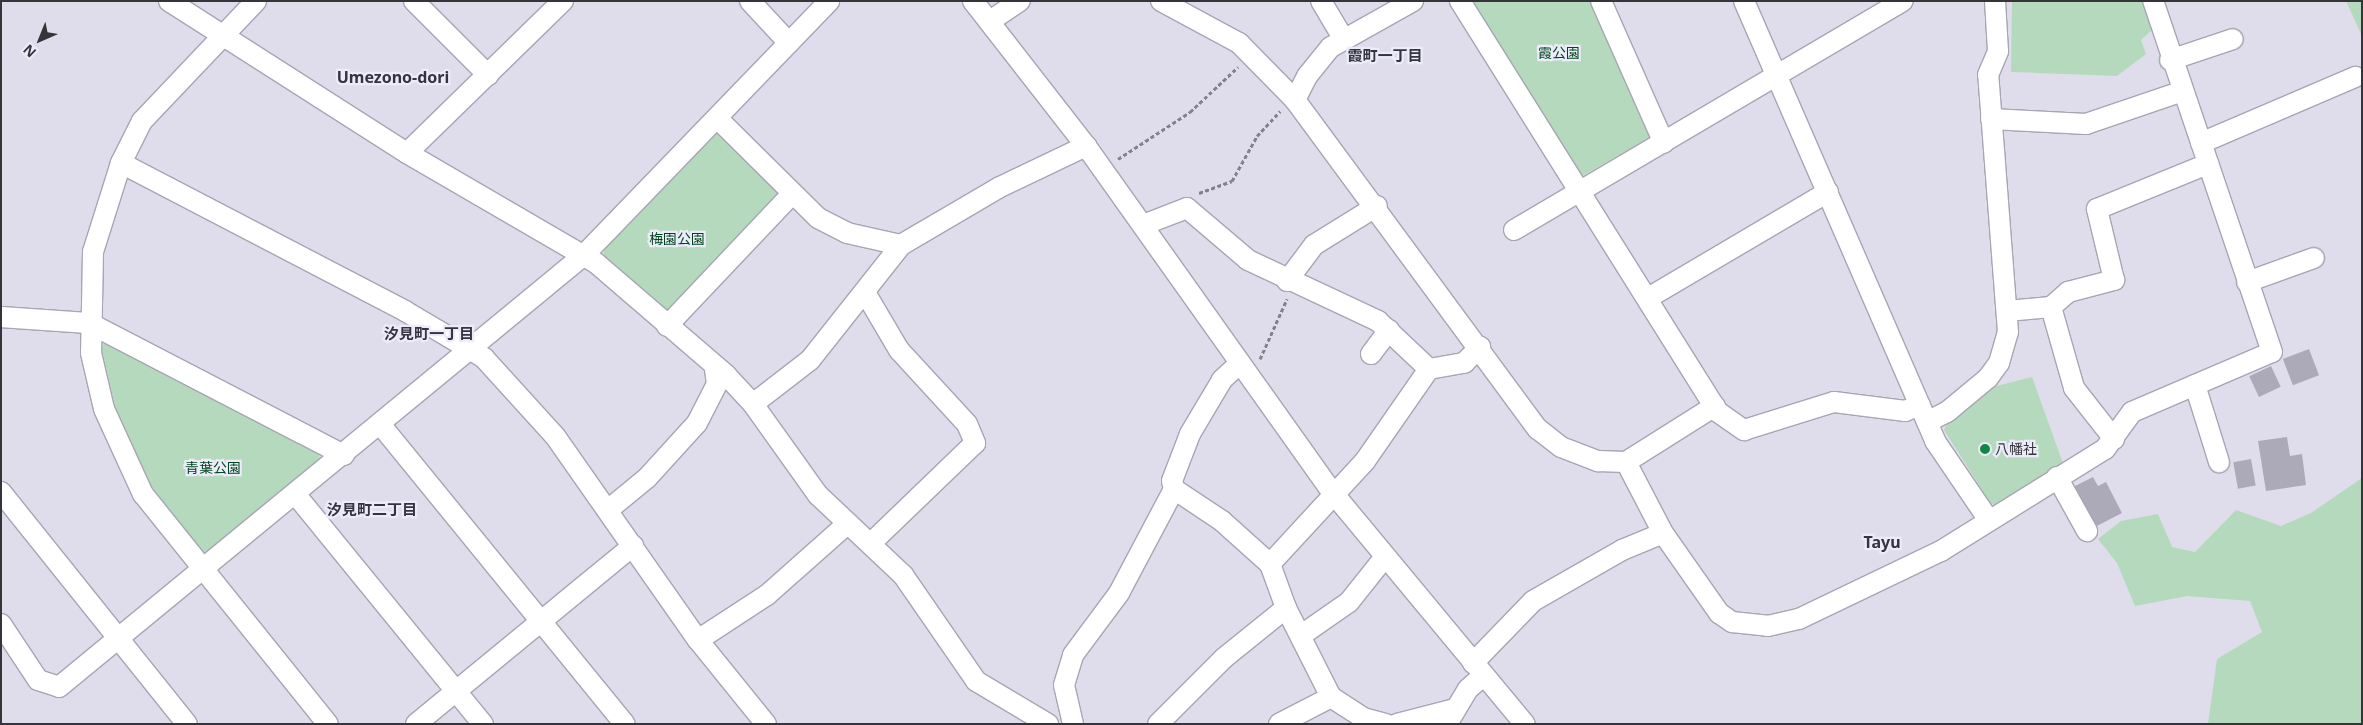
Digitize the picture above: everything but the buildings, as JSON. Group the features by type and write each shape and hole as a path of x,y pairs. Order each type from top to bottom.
{"street":[{"path":"169,1 221,36 407,153 584,255 667,326 753,404 809,483 848,523 871,543 913,589 976,681 1048,724"},
{"path":"256,1 142,121 121,163 93,252 89,323 96,381 115,441 143,494 328,724"},
{"path":"414,1 488,75"},
{"path":"407,153 563,1"},
{"path":"750,1 788,43"},
{"path":"1,624 38,680 59,687 296,495 584,255 829,1"},
{"path":"973,1 1103,169 1333,493 1384,558 1525,724"},
{"path":"990,21 1020,1"},
{"path":"1161,1 1218,29 1251,55 1294,99 1377,206 1480,346 1515,401 1548,440 1598,461 1626,462 1715,406"},
{"path":"1321,1 1344,38"},
{"path":"1294,99 1318,60 1344,38 1413,1"},
{"path":"1460,1 1715,406 1744,430 1834,402 1924,414 1972,394 1994,370 2007,338 2007,311 1988,75 1998,51 1995,1"},
{"path":"1602,1 1664,143"},
{"path":"1744,1 1946,462 1988,519"},
{"path":"1514,230 1582,192 1902,1"},
{"path":"1626,462 1663,533 1719,613 1732,622 1768,626 1825,608 1941,551 1988,519 2105,449 2132,412 2272,352 2183,91 2170,60 2153,1"},
{"path":"2170,60 2233,39"},
{"path":"2201,143 2355,77"},
{"path":"1991,119 2086,124 2183,91"},
{"path":"717,118 792,194 833,228 901,245"},
{"path":"753,404 810,360 866,294 901,245 998,188 1086,146"},
{"path":"121,163 472,349 555,436 698,640 766,724"},
{"path":"2007,311 2051,307 2068,292 2114,280 2097,209 2208,164"},
{"path":"1648,298 1828,192"},
{"path":"667,326 792,194"},
{"path":"1291,283 1314,245 1377,206"},
{"path":"1143,225 1187,208 1248,260 1291,283 1357,308 1389,330 1429,369"},
{"path":"2248,282 2314,258"},
{"path":"866,294 899,350 967,424 975,443 871,543"},
{"path":"2051,307 2074,388 2114,439"},
{"path":"1,317 89,323 344,455"},
{"path":"1371,354 1389,330"},
{"path":"1270,564 1333,493 1372,453 1429,369 1464,362 1480,346"},
{"path":"1073,724 1064,685 1073,656 1119,593 1174,489 1174,473 1190,434 1222,380 1243,367"},
{"path":"608,510 647,478 697,423 717,384 715,370"},
{"path":"2196,385 2219,462"},
{"path":"380,424 625,724"},
{"path":"2057,478 2087,532"},
{"path":"1174,489 1222,521 1270,564 1286,608 1303,634 1331,697 1362,718 1386,724"},
{"path":"1,492 187,724"},
{"path":"296,495 483,724"},
{"path":"698,640 767,595 848,523"},
{"path":"1397,724 1451,716 1478,669 1533,601 1622,550 1663,533"},
{"path":"416,724 633,546"},
{"path":"1303,634 1349,602 1384,558"},
{"path":"1158,724 1224,658 1286,608"},
{"path":"1279,724 1331,697"}],"path":[{"path":"1103,169 1190,112 1251,55"},
{"path":"1187,208 1194,195 1232,181 1257,136 1294,99"},
{"path":"1243,367 1263,356 1291,283"}],"green space":[{"name":"霞公園","path":"1467,1 1593,1 1654,135 1575,180"},
{"path":"2012,1 2148,1 2152,30 2141,40 2146,54 2117,76 2011,72"},
{"path":"2346,1 2362,1 2362,36"},
{"name":"梅園公園","path":"724,132 781,190 780,198 674,310 665,311 604,256 604,247 715,133"},
{"name":"青葉公園","path":"108,342 319,453 320,462 210,552 200,551 144,476 118,418 101,346"},
{"path":"2032,377 2064,466 2000,505 1991,504 1944,430 1949,418 1989,388"},
{"path":"2362,478 2362,724 2208,724 2217,659 2262,632 2250,601 2187,596 2135,606 2117,563 2098,539 2121,521 2158,514 2172,547 2195,552 2236,510 2281,526 2311,513"}],"place":[{"name":"八幡社","path":"1985,449"}],"district":[{"name":"霞町一丁目","path":"1385,56"},
{"name":"Umezono-dori","path":"393,77"},
{"name":"汐見町一丁目","path":"429,334"},
{"name":"汐見町二丁目","path":"372,510"},
{"name":"Tayu","path":"1882,542"}]}
